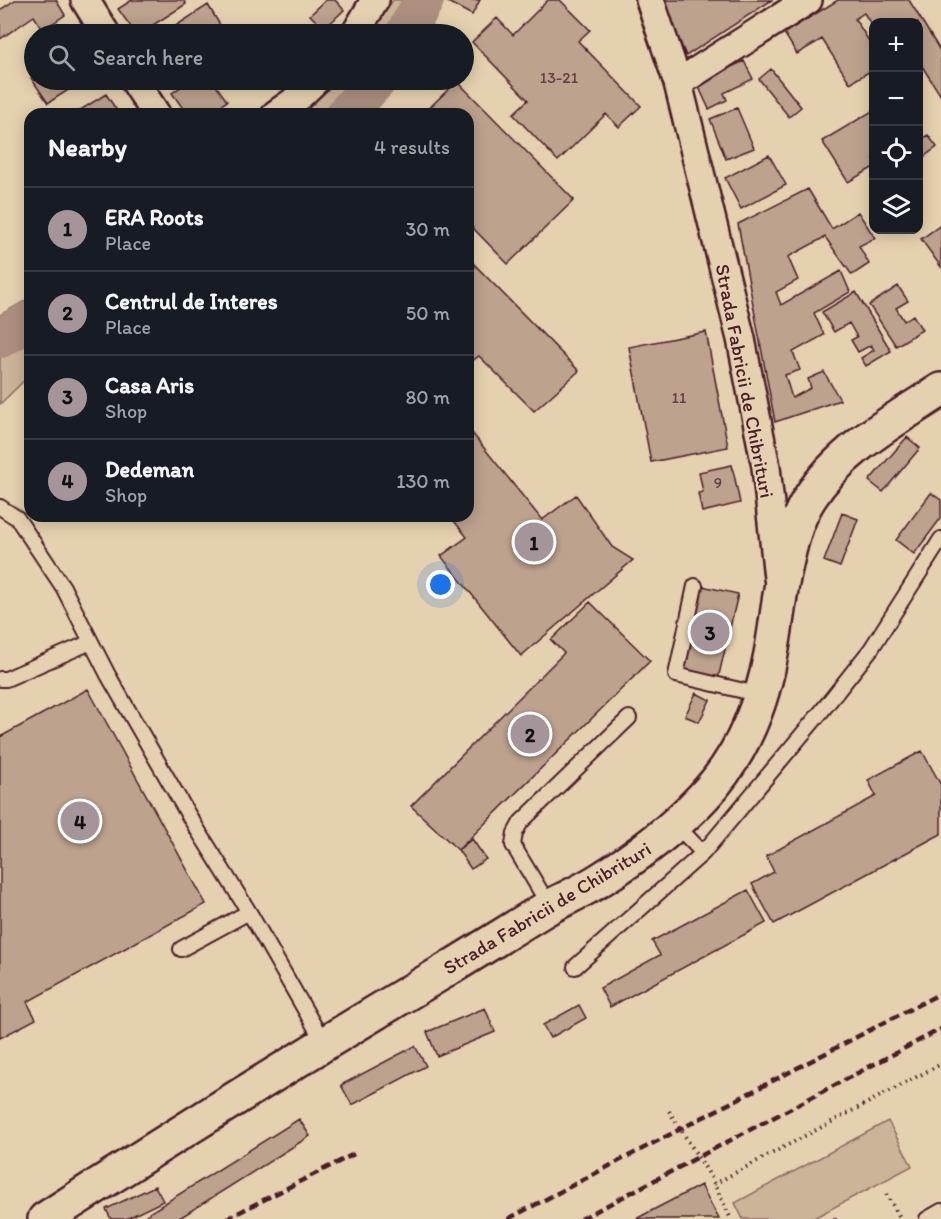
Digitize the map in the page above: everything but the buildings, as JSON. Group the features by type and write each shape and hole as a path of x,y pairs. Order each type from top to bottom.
{"street":[{"path":"85,0 100,24"},
{"path":"361,24 375,0"},
{"name":"Strada Fabricii de Chibrituri","path":"45,1219 324,1043 550,907 598,881 648,848 676,825 705,794 729,767 740,747 750,726 771,655 780,597 766,467 741,339 678,83 650,0"},
{"path":"678,83 808,0"},
{"path":"140,90 152,108"},
{"path":"284,108 306,90"},
{"path":"780,597 792,540 800,517 808,500 824,478 849,452 941,390"}],"lane":[{"path":"0,507 17,518 63,587 108,675 324,1043"},
{"path":"575,967 703,853 871,650 941,539"},
{"path":"695,586 676,675 760,695"},
{"path":"0,679 6,679 91,642"},
{"path":"550,907 513,845 515,833 522,822 629,718"},
{"path":"676,825 703,853"},
{"path":"181,949 249,912"},
{"path":"927,1219 941,1211"}],"path":[{"path":"714,1184 941,1064"},
{"path":"669,1111 714,1184 731,1219"},
{"path":"886,1194 901,1219"}],"shaded area":[{"path":"393,0 442,0 427,24 377,24"},
{"path":"323,90 384,90 372,108 295,108"},
{"path":"24,301 24,381 0,404 0,315"},
{"path":"888,1121 912,1166 812,1219 743,1219 735,1203"}],"waterway":[{"path":"411,24 424,0"},
{"path":"351,108 368,90"},
{"path":"0,338 24,324"}],"railway":[{"path":"508,1219 941,993"},
{"path":"581,1219 941,1029"},
{"path":"226,1219 354,1154"}],"place":[{"name":"ERA Roots","path":"534,542"},
{"name":"Casa Aris","path":"710,632"},
{"name":"Centrul de Interes","path":"530,734"},
{"name":"Dedeman","path":"80,821"}]}
